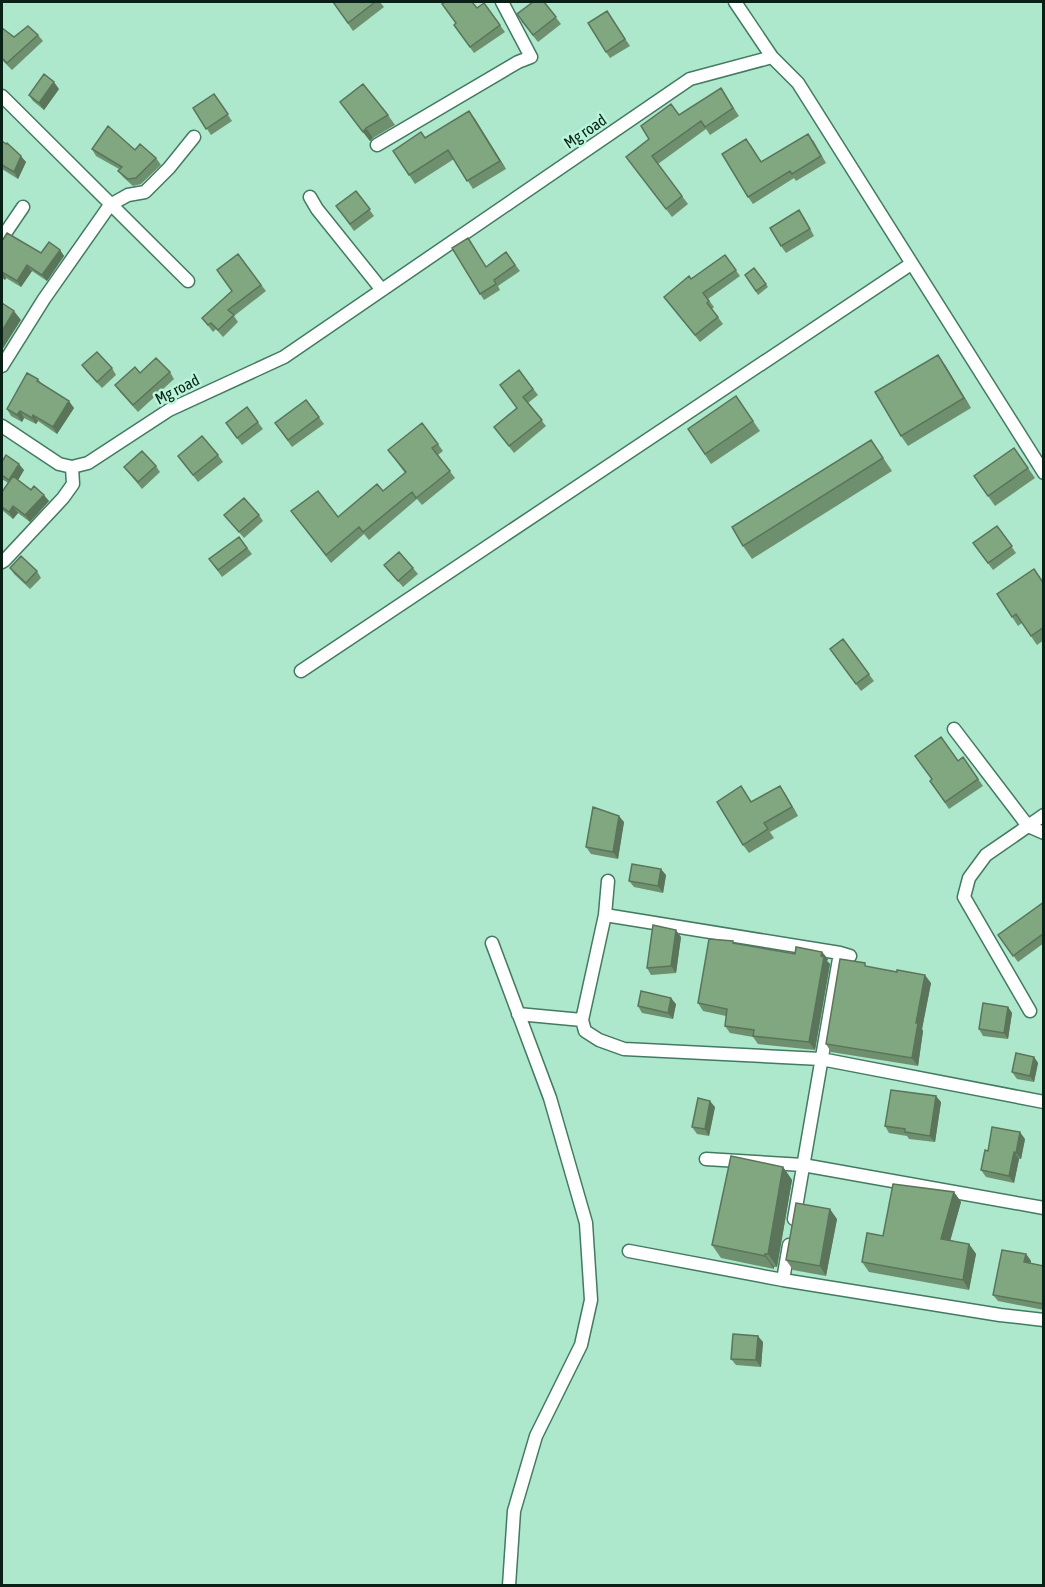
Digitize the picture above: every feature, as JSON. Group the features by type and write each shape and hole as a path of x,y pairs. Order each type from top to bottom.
{"street":[{"path":"377,145 518,62 531,57 502,2"},
{"path":"735,2 772,57 798,83 1044,473"},
{"name":"Mg road","path":"72,467 88,463 169,410 284,357 690,79 772,57"},
{"path":"2,96 188,281"},
{"path":"2,366 44,299 110,205 128,195 145,192 169,168 194,137"},
{"path":"310,197 381,290"},
{"path":"2,238 23,207"},
{"path":"301,671 911,264"},
{"path":"2,426 59,464 72,467 73,484 63,498 2,562"},
{"path":"954,729 1028,826 1044,833"},
{"path":"1030,1011 964,897 969,878 986,855 1044,815"},
{"path":"608,881 605,915 582,1020 585,1031 599,1040 624,1049 821,1059 1044,1102"},
{"path":"605,915 845,955 821,1059 783,1280"},
{"path":"492,943 550,1098 586,1223 591,1300 581,1345 536,1436 514,1511 509,1586"},
{"path":"518,1014 582,1020"},
{"path":"706,1159 803,1165 1044,1208"},
{"path":"628,1251 783,1280 1044,1320"}],"building":[{"path":"333,2 375,2 348,23"},
{"path":"472,2 477,8 484,3 500,25 470,47 442,4"},
{"path":"533,2 544,2 556,17 533,35 517,14"},
{"path":"607,11 625,39 606,52 588,23"},
{"path":"28,26 38,35 7,63 2,58 2,28 14,37"},
{"path":"44,74 54,82 39,103 29,95"},
{"path":"363,84 388,115 363,132 340,102"},
{"path":"721,88 733,108 705,127 701,121 652,156 682,196 666,209 626,157 649,139 641,126 671,104 679,115"},
{"path":"214,94 228,114 206,129 193,108"},
{"path":"469,111 500,161 467,181 448,150 409,175 393,151 421,132 425,138"},
{"path":"108,126 135,150 140,144 156,158 136,178 128,179 118,171 122,167 92,149"},
{"path":"808,134 821,156 792,174 790,171 748,197 722,154 746,139 761,162"},
{"path":"2,141 21,156 14,172 2,165"},
{"path":"356,191 370,209 350,224 336,206"},
{"path":"799,210 810,229 781,246 770,228"},
{"path":"7,233 41,253 49,242 60,250 42,275 27,265 17,281 2,272 2,241"},
{"path":"468,238 486,267 506,252 515,265 494,280 496,284 480,294 452,248"},
{"path":"238,254 261,285 228,310 234,315 218,330 211,323 208,325 202,318 232,291 217,270"},
{"path":"725,255 736,270 703,293 709,301 707,303 718,317 695,335 664,297 689,276 691,279"},
{"path":"754,268 766,284 756,291 745,275"},
{"path":"2,303 14,311 2,331"},
{"path":"97,352 112,368 97,382 82,365"},
{"path":"938,355 964,398 901,436 875,392"},
{"path":"156,358 170,372 133,405 115,385 135,367 140,373"},
{"path":"519,370 533,389 523,397 542,420 509,446 494,427 517,408 500,385"},
{"path":"27,373 69,401 53,427 33,415 32,418 20,411 17,415 7,409"},
{"path":"736,396 753,421 705,454 688,429"},
{"path":"306,400 319,417 288,440 275,423"},
{"path":"247,407 258,422 237,438 226,423"},
{"path":"422,423 438,444 432,448 450,471 416,498 412,492 363,532 359,527 326,555 291,511 318,491 338,517 377,484 383,491 406,472 388,450"},
{"path":"202,436 218,455 193,475 178,456"},
{"path":"871,440 883,458 743,546 732,527"},
{"path":"1014,448 1028,468 988,496 974,476"},
{"path":"142,451 156,466 138,482 124,467"},
{"path":"6,455 19,464 9,480 2,475 2,462"},
{"path":"13,476 31,490 34,486 44,495 25,515 13,506 9,512 2,507 2,492"},
{"path":"244,498 259,515 239,532 224,515"},
{"path":"997,526 1012,546 988,563 973,543"},
{"path":"239,537 247,548 218,570 209,559"},
{"path":"399,552 413,568 398,581 384,565"},
{"path":"21,556 37,571 26,583 10,568"},
{"path":"1034,569 1044,584 1044,627 1031,636 1016,614 1012,617 997,594"},
{"path":"843,639 869,674 856,684 830,649"},
{"path":"941,737 958,761 963,757 978,779 945,802 915,756"},
{"path":"741,786 751,802 780,786 792,807 764,823 768,829 743,845 717,802"},
{"path":"593,807 619,816 613,852 586,847"},
{"path":"632,864 661,869 658,886 629,881"},
{"path":"1044,902 1044,933 1013,956 998,935"},
{"path":"653,925 676,930 671,966 647,968"},
{"path":"709,939 733,941 733,943 795,954 796,947 822,952 821,956 824,957 809,1042 753,1036 754,1030 725,1026 727,1009 698,1003"},
{"path":"840,959 865,963 865,966 925,975 912,1058 826,1044"},
{"path":"641,991 671,998 668,1013 638,1006"},
{"path":"983,1003 1008,1007 1004,1033 979,1029"},
{"path":"1016,1053 1034,1057 1030,1076 1012,1072"},
{"path":"891,1090 936,1096 930,1136 885,1126"},
{"path":"698,1098 710,1101 705,1129 692,1127"},
{"path":"992,1127 1020,1132 1009,1176 981,1170 985,1150 988,1151"},
{"path":"731,1156 783,1167 768,1254 765,1256 712,1245"},
{"path":"893,1184 954,1192 941,1239 969,1244 963,1280 862,1262 867,1233 883,1236"},
{"path":"796,1203 830,1209 820,1266 786,1260"},
{"path":"1002,1250 1026,1254 1024,1262 1044,1266 1044,1304 993,1295"},
{"path":"733,1334 758,1336 756,1360 731,1359"}]}
